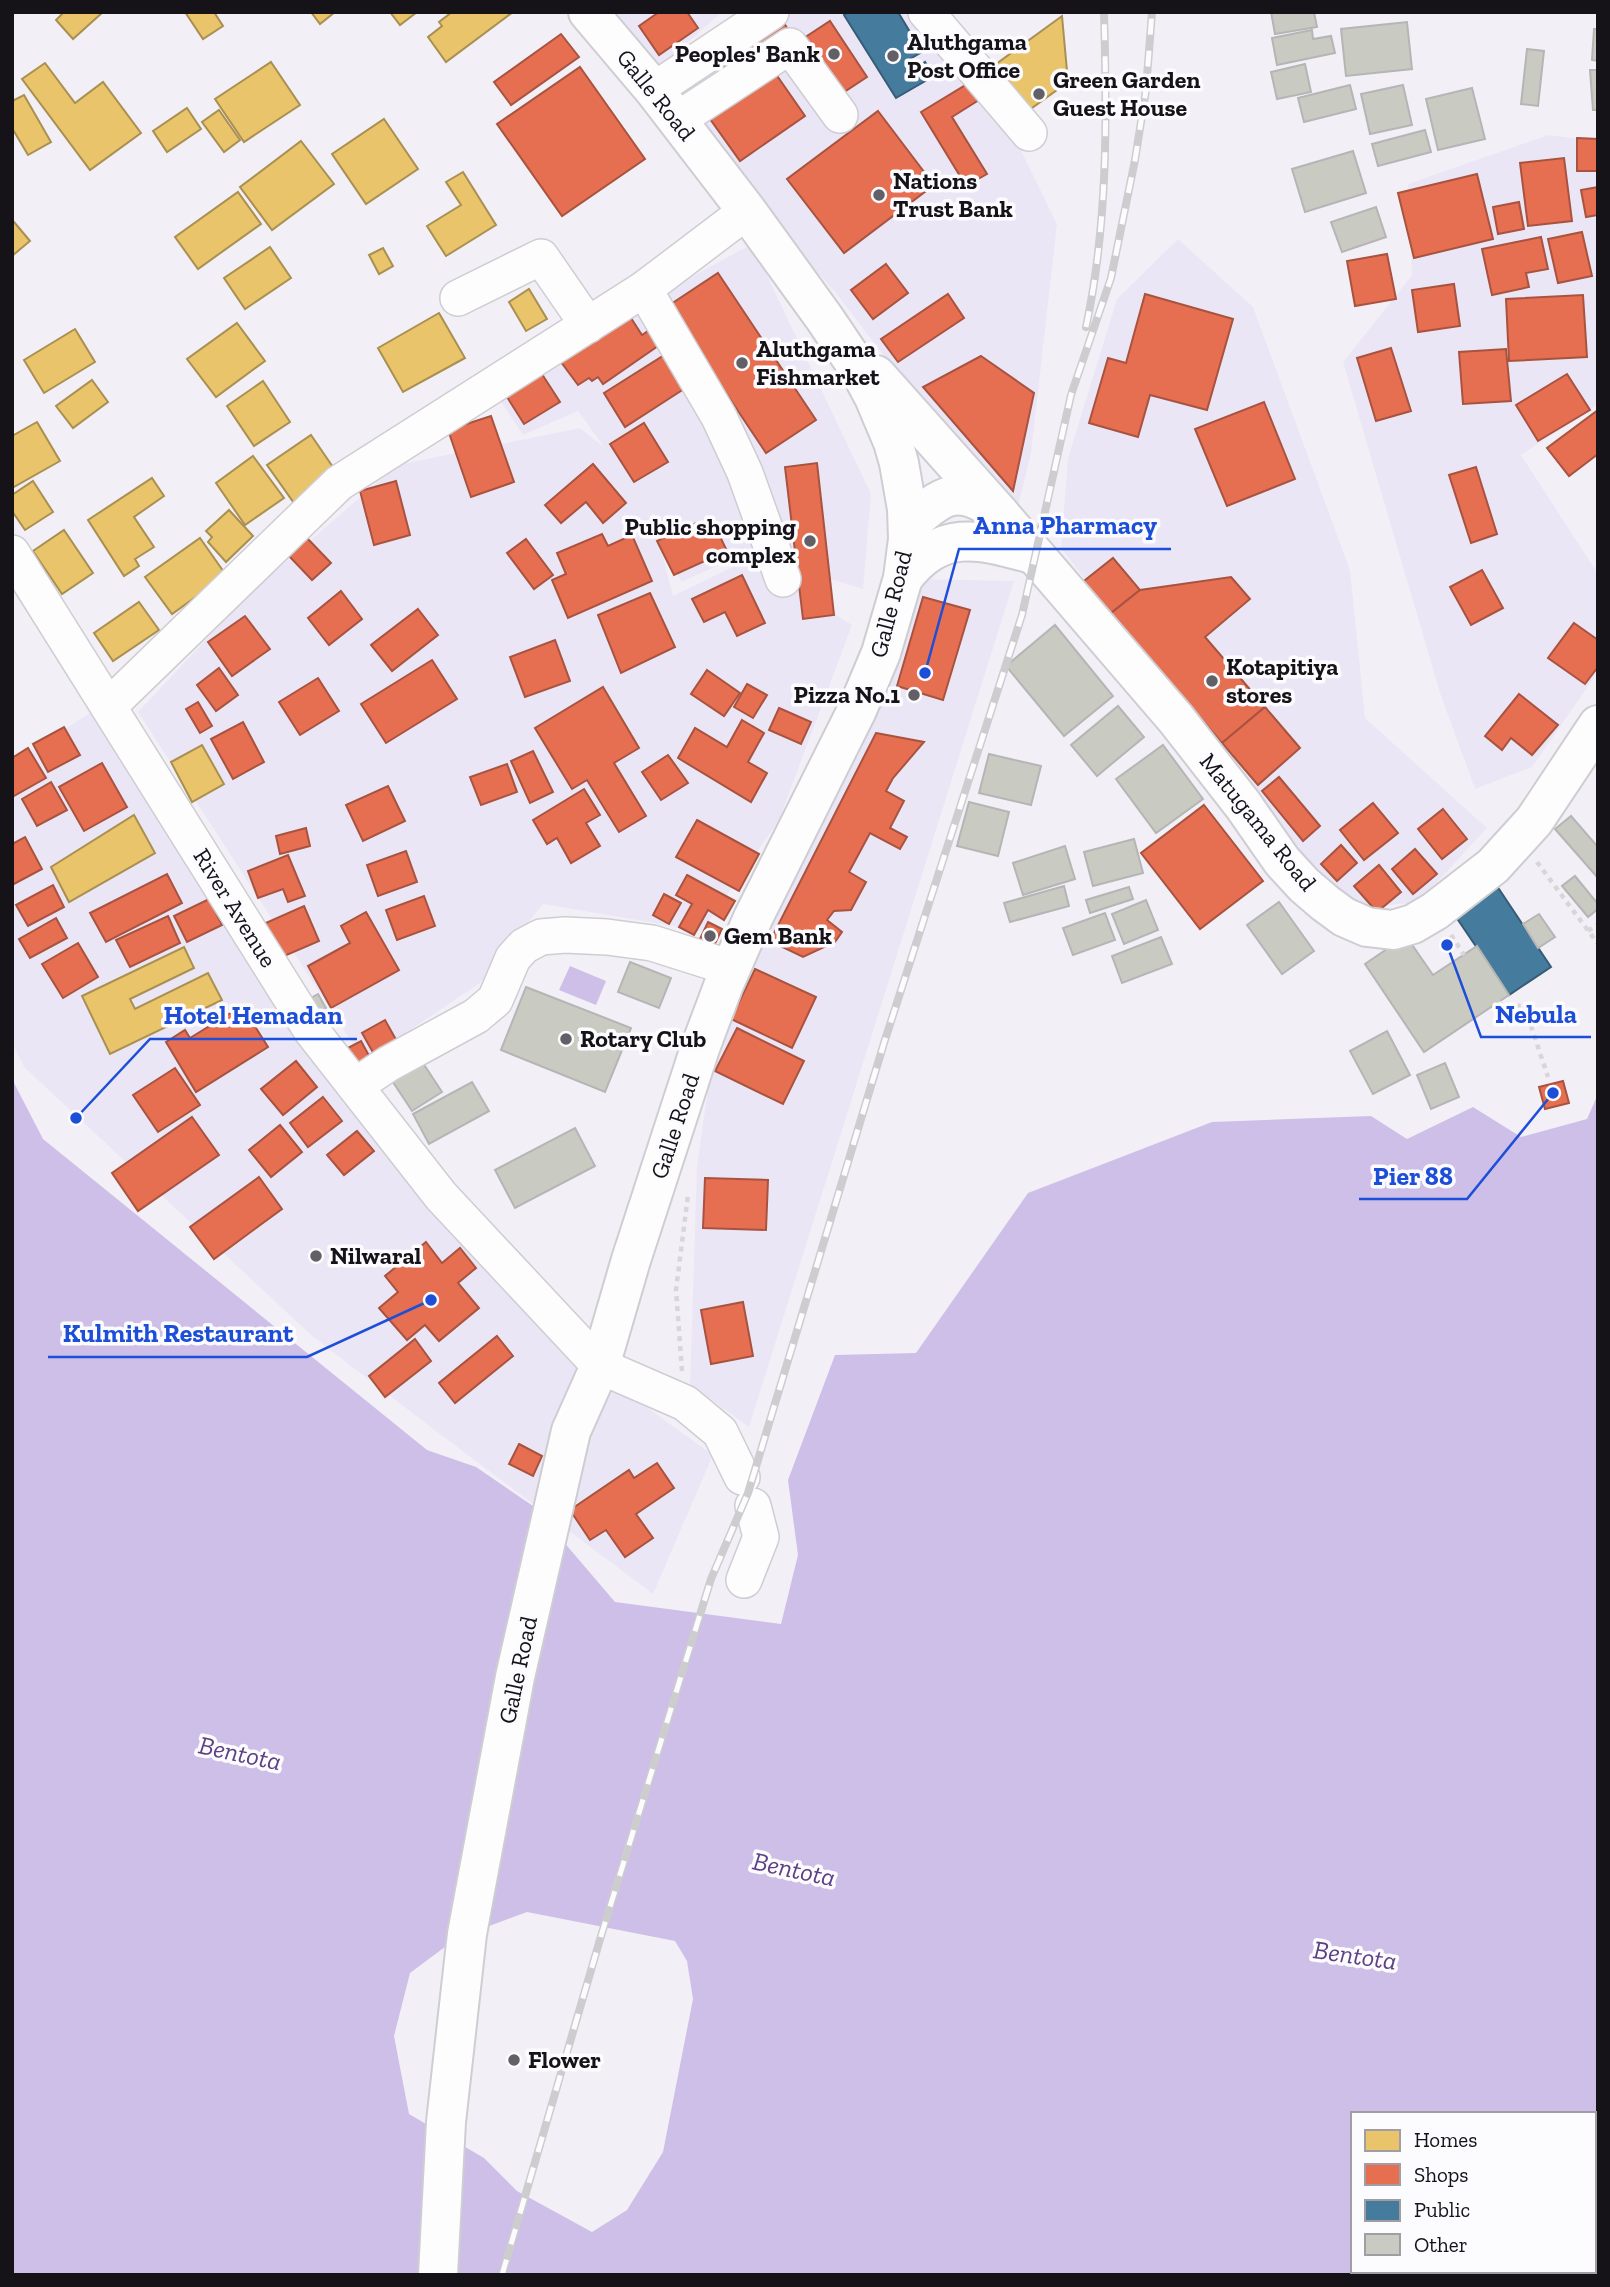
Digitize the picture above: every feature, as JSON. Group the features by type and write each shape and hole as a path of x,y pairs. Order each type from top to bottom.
{"main road":[{"name":"Galle Road","path":"438,2275 446,2122 467,1934 515,1677 572,1431 600,1366 688,1083 731,968 857,710 881,653 903,578 909,525 893,442 860,371 747,211 654,90 588,12"},
{"path":"825,319 999,513"},
{"name":"Matugama Road","path":"909,525 933,503 952,496 973,497 999,513 1176,719 1304,885 1344,917 1367,927 1393,930 1413,923 1435,911 1503,858 1520,838 1598,725"},
{"path":"903,578 916,562 932,550 958,541 994,543 1032,554"}],"street":[{"path":"654,90 771,12"},
{"path":"926,12 1029,133"},
{"path":"677,120 790,46 840,116"},
{"path":"109,706 339,483 644,289 747,211"},
{"path":"458,298 541,257 588,325"},
{"path":"644,289 719,417 745,472 783,579"},
{"name":"River Avenue","path":"12,553 311,1030 441,1196 600,1366"},
{"path":"355,1086 388,1064 476,1016 495,1000 513,958 524,946 541,937 607,937 652,943 731,968"},
{"path":"600,1366 685,1403 720,1432 748,1492 761,1537 744,1580"}],"path":[{"path":"1520,838 1598,944"},
{"path":"1588,931 1598,924"},
{"path":"1498,1002 1506,1008 1524,1005 1548,1077"},
{"path":"685,1403 676,1290 688,1194"}],"shaded area":[{"path":"605,12 722,12 653,73"},
{"path":"790,12 918,12 1000,108 1057,224 1031,453 1017,511 971,470 835,292 740,187 673,92 775,16"},
{"path":"1548,135 1598,141 1598,404 1521,455 1598,574 1598,672 1532,767 1475,789 1440,693 1343,362 1412,275 1408,184"},
{"path":"1178,239 1253,307 1350,570 1365,718 1487,828 1419,902 1351,909 1264,812 1061,548 1068,458 1117,299"},
{"path":"752,244 871,494 863,589 746,553 681,582 660,521 652,512 673,596 747,560 852,625 779,820 702,931 543,904 480,983 364,1061 138,712 249,594 397,465 580,428 605,448 578,411 523,435 494,391 660,294"},
{"path":"912,579 1014,581 749,1427 690,1384 697,1166 717,1026"},
{"path":"90,713 333,1079 556,1342 713,1455 653,1594 312,1336 24,1067 12,1043 12,763"}],"water":[{"path":"570,966 606,981 596,1005 559,990"},
{"name":"Bentota","path":"12,1079 43,1139 427,1450 476,1467 533,1506 615,1602 781,1624 798,1555 788,1480 835,1355 916,1353 1028,1193 1212,1122 1371,1116 1407,1139 1473,1107 1521,1137 1587,1119 1598,1094 1598,2275 12,2275","holes":["527,1912 675,1941 687,1961 693,1999 663,2152 627,2210 592,2232 517,2191 484,2158 409,2114 394,2036 410,1973 457,1938"]}],"building: Homes":[{"path":"64,12 103,12 73,39 56,20"},
{"path":"185,12 214,12 223,26 203,39"},
{"path":"311,12 335,12 320,24"},
{"path":"390,12 417,12 400,25"},
{"path":"452,12 513,12 446,62 428,37 442,26 439,22"},
{"path":"1062,16 1068,82 1025,113 992,67"},
{"path":"271,62 300,105 244,142 215,99"},
{"path":"45,63 75,103 103,82 141,133 90,170 22,79"},
{"path":"24,95 51,142 28,155 12,128 12,101"},
{"path":"187,108 201,129 167,152 153,131"},
{"path":"219,110 240,140 224,152 202,122"},
{"path":"384,119 418,169 366,204 332,154"},
{"path":"301,141 334,184 272,230 240,187"},
{"path":"463,172 496,225 446,256 427,226 461,205 446,182"},
{"path":"238,192 261,224 198,269 175,237"},
{"path":"14,222 30,241 12,256 12,223"},
{"path":"270,247 291,278 245,309 224,278"},
{"path":"383,248 393,266 379,274 369,255"},
{"path":"529,289 547,319 526,331 509,302"},
{"path":"439,313 465,358 403,392 378,348"},
{"path":"237,323 265,361 216,397 187,359"},
{"path":"75,329 95,362 44,393 24,360"},
{"path":"92,380 108,402 73,428 56,406"},
{"path":"263,381 290,422 254,446 227,406"},
{"path":"37,422 60,461 12,488 12,436"},
{"path":"311,435 337,473 294,503 267,465"},
{"path":"253,456 284,498 245,525 216,483"},
{"path":"152,478 164,496 134,517 154,547 135,559 139,566 124,576 88,520"},
{"path":"33,481 53,512 25,530 12,511 12,495"},
{"path":"229,510 253,536 226,562 208,542 212,537 206,531"},
{"path":"64,530 93,573 62,594 33,551"},
{"path":"200,538 226,575 172,614 145,577"},
{"path":"139,602 159,630 113,661 94,633"},
{"path":"202,745 224,784 192,802 171,762"},
{"path":"134,815 155,853 69,902 51,867"},
{"path":"184,947 194,968 130,999 135,1009 208,973 222,1000 110,1054 82,996"}],"building: Shops":[{"path":"659,12 687,12 698,28 659,55 639,26"},
{"path":"780,17 791,34 725,76 714,60"},
{"path":"830,21 867,77 841,94 804,38"},
{"path":"561,34 579,57 511,105 494,82"},
{"path":"580,67 645,159 562,216 497,124"},
{"path":"771,67 805,116 740,161 705,112"},
{"path":"969,83 979,100 952,117 987,174 966,186 921,112"},
{"path":"878,111 934,185 844,253 787,179"},
{"path":"1577,138 1598,139 1598,171 1577,171"},
{"path":"1564,158 1572,221 1528,226 1520,163"},
{"path":"1477,174 1493,239 1414,258 1398,193"},
{"path":"1598,187 1598,215 1586,217 1581,190"},
{"path":"1519,202 1524,229 1498,234 1493,207"},
{"path":"1582,232 1592,276 1558,283 1548,239"},
{"path":"1541,237 1548,269 1526,273 1529,287 1492,295 1482,249"},
{"path":"1387,254 1396,299 1355,306 1347,261"},
{"path":"886,264 908,293 873,319 851,290"},
{"name":"Aluthgama Fishmarket","path":"718,273 816,420 766,453 668,306"},
{"path":"1454,284 1460,326 1418,332 1412,290"},
{"path":"948,294 964,318 898,362 881,339"},
{"path":"1145,294 1233,319 1207,410 1150,395 1138,437 1089,423 1108,358 1126,363"},
{"path":"1583,295 1587,357 1509,361 1506,299"},
{"path":"629,315 642,335 648,331 658,346 603,384 598,377 592,381 589,378 578,385 561,362"},
{"path":"1391,348 1411,411 1376,421 1357,358"},
{"path":"1506,349 1511,401 1463,404 1459,352"},
{"path":"666,354 687,387 625,427 604,393"},
{"path":"981,356 1034,393 1013,491 923,387"},
{"path":"538,368 560,402 524,424 502,389"},
{"path":"1567,374 1590,410 1538,441 1516,405"},
{"path":"1264,402 1295,479 1227,506 1195,429"},
{"path":"1598,410 1598,454 1569,476 1547,448"},
{"path":"491,416 514,482 471,497 448,430"},
{"path":"644,423 668,462 634,482 610,444"},
{"name":"Public shopping complex","path":"817,463 834,615 803,619 785,467"},
{"path":"593,464 626,503 603,523 586,502 561,523 545,505"},
{"path":"1476,467 1497,534 1471,543 1449,475"},
{"path":"396,481 410,535 374,545 360,491"},
{"path":"696,523 700,533 715,526 727,551 674,575 657,541"},
{"path":"602,534 608,546 632,535 652,581 568,618 552,580 566,574 557,553"},
{"path":"307,538 331,563 312,580 289,556"},
{"path":"526,539 553,575 534,589 507,553"},
{"path":"1113,558 1140,590 1110,614 1084,581"},
{"path":"1482,570 1503,608 1471,625 1450,587"},
{"path":"742,575 765,623 737,636 725,612 704,622 692,599"},
{"path":"1231,577 1250,599 1205,637 1265,707 1222,743 1110,614 1140,590"},
{"path":"341,591 362,619 329,645 308,618"},
{"path":"650,593 675,647 621,673 598,615"},
{"path":"923,597 970,610 943,700 897,686"},
{"path":"418,609 438,635 392,671 371,645"},
{"path":"245,616 270,649 232,676 208,642"},
{"path":"1574,623 1598,640 1598,667 1585,684 1548,658"},
{"path":"555,640 570,681 525,697 510,657"},
{"path":"432,660 457,699 386,743 361,704"},
{"path":"219,668 238,695 216,711 197,685"},
{"path":"707,670 740,693 724,716 691,694"},
{"path":"318,678 339,711 300,735 279,702"},
{"path":"747,684 767,695 753,718 734,707"},
{"path":"603,687 639,748 614,763 646,816 619,832 587,780 572,789 535,728"},
{"path":"1519,694 1558,725 1532,755 1511,738 1502,750 1485,736"},
{"path":"198,702 212,726 200,733 186,709"},
{"path":"1265,707 1300,748 1258,785 1222,743"},
{"path":"779,708 811,722 801,744 769,730"},
{"path":"742,720 764,733 748,762 767,773 751,802 678,758 695,728 727,747"},
{"path":"243,722 264,762 233,779 211,739"},
{"path":"64,727 80,755 48,772 33,744"},
{"path":"876,733 924,742 893,778 886,791 904,801 890,828 907,837 900,849 870,833 849,872 866,882 851,910 834,911 827,920 842,932 835,942 803,957 770,941"},
{"path":"28,748 46,778 12,797 12,758"},
{"path":"533,751 553,792 530,803 511,761"},
{"path":"668,755 688,783 661,800 642,772"},
{"path":"102,763 127,807 84,831 59,787"},
{"path":"507,764 517,792 481,805 470,777"},
{"path":"1279,777 1320,826 1303,841 1262,791"},
{"path":"51,782 67,810 37,826 22,799"},
{"path":"388,786 405,821 363,841 346,805"},
{"path":"584,789 600,815 586,823 600,846 571,863 557,838 547,844 533,820"},
{"path":"1373,803 1398,833 1364,860 1340,830"},
{"path":"1204,805 1263,881 1200,929 1141,853"},
{"path":"1443,809 1467,839 1442,859 1418,829"},
{"path":"697,820 759,854 739,891 676,857"},
{"path":"306,828 310,846 280,854 276,836"},
{"path":"25,837 42,869 12,885 12,844"},
{"path":"1341,845 1357,863 1337,881 1321,864"},
{"path":"1415,849 1437,874 1413,894 1392,869"},
{"path":"406,851 417,882 378,896 367,865"},
{"path":"288,855 305,896 288,902 283,889 258,898 248,871"},
{"path":"1379,865 1401,892 1377,912 1354,886"},
{"path":"167,874 182,903 106,942 90,913"},
{"path":"687,875 735,901 724,920 708,910 694,935 679,927 692,904 676,895"},
{"path":"53,885 64,907 28,926 16,905"},
{"path":"664,894 681,903 669,924 653,915"},
{"path":"424,896 435,926 397,940 386,910"},
{"path":"209,899 222,925 187,942 174,916"},
{"path":"304,906 319,941 275,960 259,926"},
{"path":"366,912 399,970 331,1008 308,966 350,943 341,926"},
{"path":"168,916 180,943 130,967 116,940"},
{"path":"56,918 67,938 30,958 19,939"},
{"name":"Gem Bank","path":"708,922 722,929 712,950 698,943"},
{"path":"78,943 98,977 63,998 42,964"},
{"path":"755,969 816,997 792,1048 731,1019"},
{"path":"242,1006 268,1047 196,1092 166,1042 185,1030 190,1038"},
{"path":"385,1020 403,1052 380,1065 362,1033"},
{"path":"737,1028 804,1061 783,1104 715,1071"},
{"path":"361,1041 373,1063 358,1071 346,1049"},
{"path":"296,1061 317,1087 283,1115 261,1089"},
{"path":"175,1068 200,1105 158,1132 133,1095"},
{"path":"1563,1081 1569,1103 1545,1109 1539,1087"},
{"path":"323,1097 342,1121 308,1147 290,1123"},
{"path":"192,1117 219,1155 138,1211 112,1173"},
{"path":"280,1125 302,1152 271,1177 249,1150"},
{"path":"357,1131 374,1151 344,1175 327,1155"},
{"path":"259,1177 282,1209 214,1259 190,1227"},
{"path":"705,1178 768,1180 766,1230 703,1228"},
{"path":"426,1242 442,1263 460,1248 476,1268 458,1283 479,1308 439,1341 425,1325 407,1340 379,1308 398,1292 385,1276"},
{"path":"743,1302 753,1356 711,1364 701,1310"},
{"path":"497,1336 513,1356 455,1403 439,1383"},
{"path":"415,1339 431,1361 385,1397 369,1376"},
{"path":"519,1444 542,1456 533,1476 509,1464"},
{"path":"657,1463 674,1488 636,1514 653,1538 625,1557 606,1530 590,1540 570,1510 629,1470 634,1478"}],"building: Public":[{"name":"Aluthgama Post Office","path":"848,12 898,12 922,52 910,59 916,68 925,62 934,76 896,98 844,15"},
{"path":"1495,883 1551,967 1509,995 1452,911"}],"building: Other":[{"path":"1271,12 1314,12 1317,27 1275,34"},
{"path":"1407,22 1412,69 1346,76 1341,29"},
{"path":"1594,29 1598,29 1598,61 1592,60"},
{"path":"1312,30 1313,39 1331,36 1335,53 1277,65 1272,38"},
{"path":"1527,49 1544,51 1538,106 1521,104"},
{"path":"1305,64 1311,92 1277,99 1271,72"},
{"path":"1590,70 1598,70 1598,110 1593,110"},
{"path":"1350,85 1356,109 1304,122 1298,98"},
{"path":"1403,85 1412,125 1370,134 1361,94"},
{"path":"1472,88 1485,139 1438,150 1426,99"},
{"path":"1425,130 1431,152 1378,166 1372,144"},
{"path":"1353,151 1366,193 1305,212 1292,169"},
{"path":"1376,207 1386,237 1342,252 1331,222"},
{"path":"1055,625 1113,696 1064,736 1006,666"},
{"path":"1118,706 1144,737 1097,776 1071,745"},
{"path":"1163,745 1203,799 1156,833 1116,779"},
{"path":"989,754 1041,766 1031,805 979,793"},
{"path":"969,802 1009,812 998,856 957,846"},
{"path":"1571,816 1598,847 1598,878 1555,829"},
{"path":"1134,839 1143,873 1093,886 1084,852"},
{"path":"1065,846 1075,879 1023,895 1013,863"},
{"path":"1575,876 1598,904 1598,909 1588,917 1562,886"},
{"path":"1064,886 1069,906 1010,922 1004,903"},
{"path":"1129,887 1133,899 1090,913 1086,900"},
{"path":"1146,900 1158,930 1124,944 1112,914"},
{"path":"1279,902 1314,951 1282,974 1247,925"},
{"path":"1105,913 1115,940 1073,955 1063,928"},
{"path":"1539,914 1555,937 1538,948 1523,924"},
{"path":"1406,936 1433,975 1477,946 1509,995 1424,1052 1365,964"},
{"path":"1161,937 1172,964 1122,983 1112,956"},
{"path":"630,962 671,978 659,1008 618,992"},
{"name":"Rotary Club","path":"526,987 631,1028 605,1092 501,1050"},
{"path":"318,994 330,1015 314,1024 302,1003"},
{"path":"1387,1031 1410,1075 1373,1094 1350,1051"},
{"path":"417,1054 442,1092 412,1111 387,1073"},
{"path":"1445,1063 1459,1097 1431,1109 1417,1075"},
{"path":"472,1082 489,1111 429,1144 413,1114"},
{"path":"575,1128 595,1166 515,1208 495,1170"}],"railway":[{"path":"1086,327 1099,249 1102,210 1106,91 1104,12"},
{"path":"502,2275 601,1936 711,1579 748,1493 884,1043 1022,615 1071,395 1111,278 1146,90 1152,12"}],"place":[{"name":"Peoples' Bank","path":"834,54"},
{"name":"Aluthgama Post Office","path":"893,56"},
{"name":"Green Garden Guest House","path":"1039,94"},
{"name":"Nations Trust Bank","path":"879,195"},
{"name":"Aluthgama Fishmarket","path":"742,363"},
{"name":"Public shopping complex","path":"810,541"},
{"name":"Anna Pharmacy","path":"925,673"},
{"name":"Kotapitiya stores","path":"1212,681"},
{"name":"Pizza No.1","path":"914,695"},
{"name":"Gem Bank","path":"710,936"},
{"name":"Nebula","path":"1447,945"},
{"name":"Rotary Club","path":"566,1039"},
{"name":"Pier 88","path":"1553,1093"},
{"name":"Hotel Hemadan","path":"76,1118"},
{"name":"Nilwaral","path":"316,1256"},
{"name":"Kulmith Restaurant","path":"431,1300"},
{"name":"Flower","path":"514,2060"}]}
